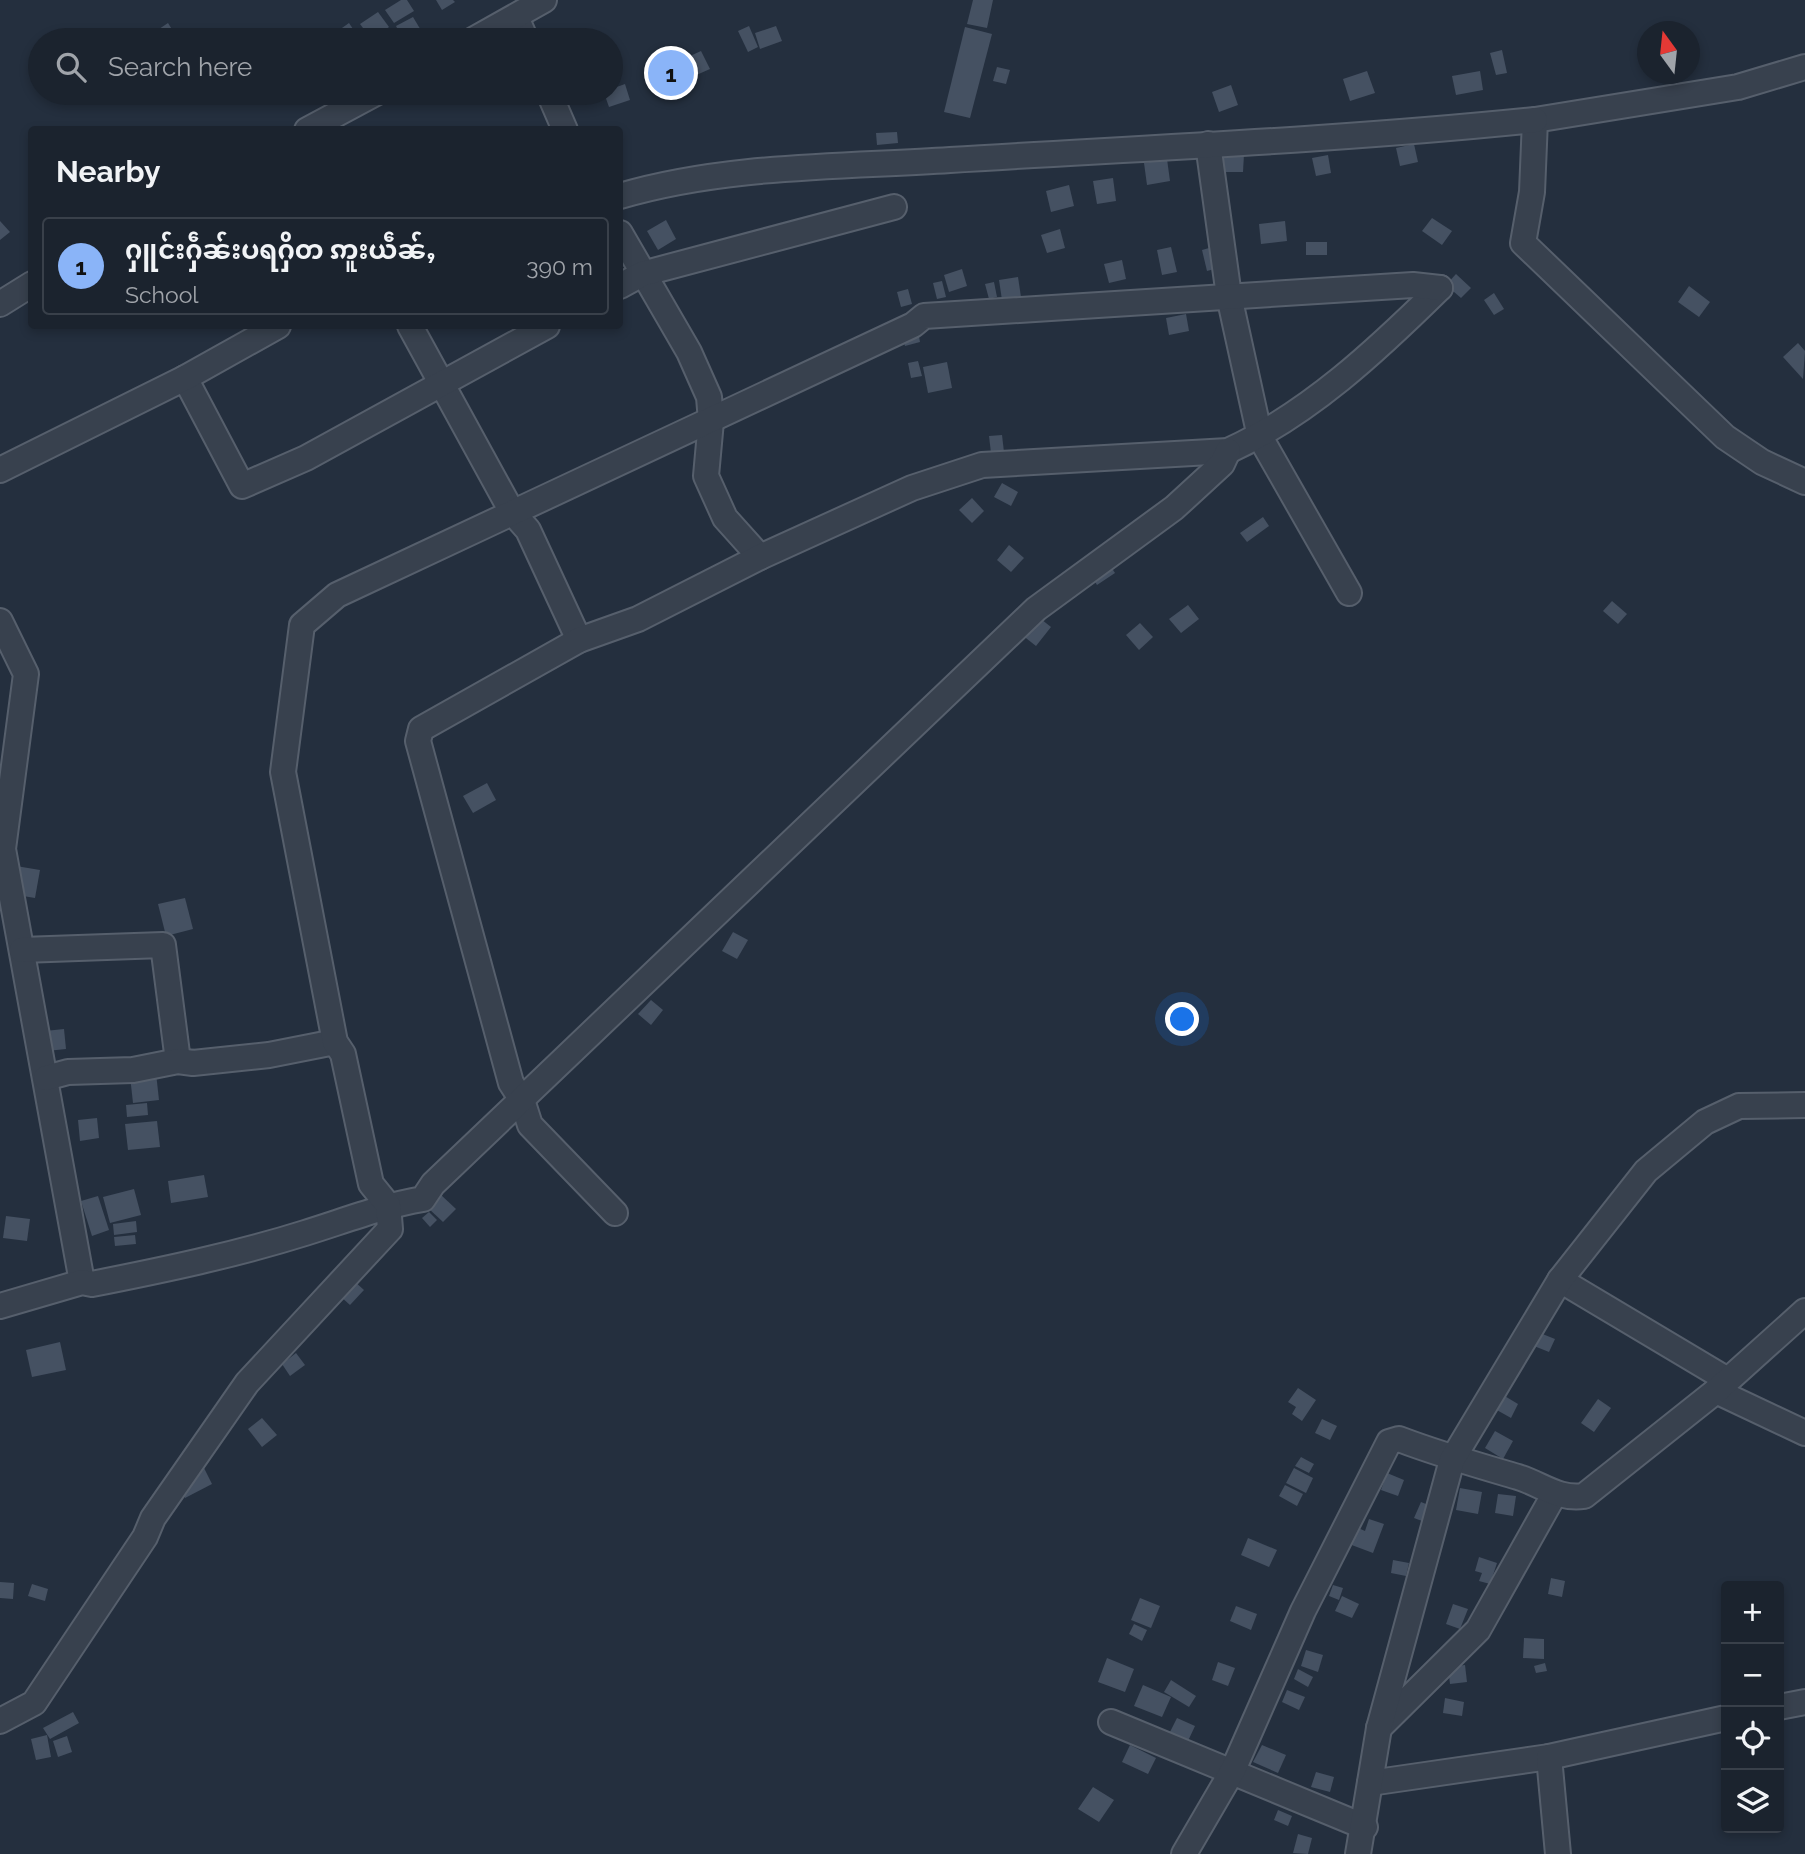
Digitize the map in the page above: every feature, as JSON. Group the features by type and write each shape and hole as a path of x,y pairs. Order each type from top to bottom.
{"street":[{"path":"495,28 544,0"},
{"path":"516,17 521,28"},
{"path":"623,195 664,183 775,170 1384,135 1535,120 1738,87 1805,67"},
{"path":"314,126 354,105"},
{"path":"554,105 563,126"},
{"path":"1535,120 1532,192 1522,243 1726,437 1762,462 1805,482"},
{"path":"1208,144 1229,296 1260,437 1349,593"},
{"path":"623,284 642,274 894,207"},
{"path":"623,239 689,352 709,397 711,421 706,476 726,518 760,557"},
{"path":"0,1721 34,1703 145,1537 153,1518 247,1383 390,1229 388,1205 372,1184 343,1054 335,1042 283,772 302,625 337,595 913,325 924,316 1413,285 1440,288 1369,358 1260,437 1228,452 982,464 912,488 760,557 638,619 579,639 421,729 418,741 511,1083 522,1100 530,1125 615,1213"},
{"path":"0,304 28,286"},
{"path":"0,470 185,378 273,329"},
{"path":"412,329 512,512 527,530 579,639"},
{"path":"185,378 243,486 306,458 541,329"},
{"path":"0,1306 82,1282 92,1284 175,1268 304,1233 388,1205 423,1199 433,1184 1036,609 1174,508 1222,464 1228,452"},
{"path":"0,621 26,674 2,827 3,849 82,1282"},
{"path":"22,950 163,945 178,1061"},
{"path":"46,1078 68,1072 133,1070 178,1061 193,1063 269,1055 335,1042"},
{"path":"1358,1854 1365,1827 1379,1728 1452,1460 1560,1280 1646,1171 1705,1122 1739,1106 1805,1105"},
{"path":"1560,1280 1721,1385 1805,1433"},
{"path":"1184,1854 1233,1770 1303,1611 1382,1451 1389,1442 1399,1438 1452,1460 1521,1478 1572,1498 1594,1490 1805,1311"},
{"path":"1379,1728 1478,1630 1555,1493"},
{"path":"1784,1706 1805,1702"},
{"path":"1370,1783 1549,1757 1721,1719"},
{"path":"1111,1722 1233,1770 1365,1827"},
{"path":"1549,1757 1558,1854"}],"building":[{"path":"401,0 407,0 414,11 394,23 385,10"},
{"path":"436,0 453,0 455,2 442,10"},
{"path":"973,0 993,0 987,28 967,24"},
{"path":"378,12 389,27 363,28 360,24"},
{"path":"413,17 420,28 397,28 396,26"},
{"path":"749,26 758,47 748,52 738,31"},
{"path":"776,26 782,41 760,49 755,33"},
{"path":"965,27 992,34 970,118 944,112"},
{"path":"1502,50 1507,73 1496,75 1490,53"},
{"path":"701,51 710,69 685,80 677,62"},
{"path":"997,67 1010,70 1006,84 993,81"},
{"path":"1367,71 1375,93 1350,101 1343,79"},
{"path":"1480,71 1483,90 1456,95 1452,76"},
{"path":"625,84 630,100 623,102"},
{"path":"1231,85 1238,105 1219,112 1212,92"},
{"path":"897,132 898,143 877,145 876,133"},
{"path":"1414,144 1418,162 1400,166 1396,148"},
{"path":"1223,154 1244,154 1243,172 1222,172"},
{"path":"1328,155 1331,173 1316,176 1312,158"},
{"path":"1167,159 1170,181 1147,185 1144,163"},
{"path":"1113,178 1116,201 1097,204 1093,181"},
{"path":"1069,185 1074,206 1051,212 1046,191"},
{"path":"1432,218 1452,231 1442,245 1422,231"},
{"path":"666,220 676,239 658,250 647,231"},
{"path":"0,221 10,232 0,240"},
{"path":"1285,221 1287,241 1261,244 1259,224"},
{"path":"1060,229 1065,248 1047,253 1041,235"},
{"path":"1306,242 1327,242 1327,255 1306,255"},
{"path":"1216,246 1222,267 1207,271 1202,250"},
{"path":"1171,247 1177,272 1162,275 1157,250"},
{"path":"1122,260 1126,279 1109,283 1104,264"},
{"path":"962,269 967,286 949,292 944,275"},
{"path":"1456,274 1471,288 1461,298 1446,285"},
{"path":"1018,277 1021,297 1002,300 999,280"},
{"path":"942,281 946,297 937,299 933,283"},
{"path":"994,282 997,297 989,299 985,284"},
{"path":"1689,286 1710,302 1699,317 1678,302"},
{"path":"908,289 912,304 901,307 897,292"},
{"path":"1494,293 1504,309 1494,315 1484,300"},
{"path":"1186,314 1189,331 1169,335 1166,318"},
{"path":"918,331 920,342 905,346 902,334"},
{"path":"1798,343 1805,351 1803,379 1783,357"},
{"path":"918,361 922,376 911,378 908,363"},
{"path":"947,362 952,388 928,393 923,367"},
{"path":"1002,435 1004,452 991,453 989,436"},
{"path":"1002,483 1018,492 1011,506 994,497"},
{"path":"972,498 984,511 972,523 959,510"},
{"path":"1263,517 1269,526 1247,542 1240,533"},
{"path":"1009,545 1024,558 1011,572 997,560"},
{"path":"1106,559 1115,573 1097,585 1088,570"},
{"path":"1612,601 1627,614 1618,624 1603,611"},
{"path":"1188,605 1199,619 1181,633 1169,619"},
{"path":"1032,612 1051,627 1036,646 1017,631"},
{"path":"1140,623 1153,637 1139,650 1126,635"},
{"path":"487,783 496,800 473,813 463,796"},
{"path":"16,866 40,870 35,898 11,894"},
{"path":"185,898 193,929 166,936 158,904"},
{"path":"733,932 748,940 737,959 722,951"},
{"path":"651,1000 663,1010 651,1025 638,1014"},
{"path":"64,1029 66,1049 47,1051 45,1031"},
{"path":"156,1073 159,1100 133,1103 130,1076"},
{"path":"147,1103 148,1115 127,1117 126,1105"},
{"path":"97,1118 99,1138 80,1141 78,1120"},
{"path":"157,1121 160,1147 128,1150 125,1124"},
{"path":"204,1175 208,1197 171,1203 168,1181"},
{"path":"134,1189 141,1215 110,1223 103,1197"},
{"path":"440,1194 456,1209 443,1222 427,1207"},
{"path":"98,1196 109,1230 92,1236 81,1201"},
{"path":"429,1212 437,1220 430,1227 422,1218"},
{"path":"6,1216 30,1219 27,1241 3,1238"},
{"path":"136,1221 137,1232 114,1235 113,1224"},
{"path":"135,1235 136,1244 115,1246 114,1237"},
{"path":"354,1281 364,1290 350,1305 340,1296"},
{"path":"1535,1331 1555,1339 1549,1352 1529,1344"},
{"path":"60,1342 66,1370 32,1377 26,1350"},
{"path":"296,1353 305,1365 290,1376 282,1364"},
{"path":"1298,1388 1316,1400 1302,1421 1292,1414 1296,1407 1288,1402"},
{"path":"1503,1395 1518,1404 1511,1418 1495,1409"},
{"path":"1598,1399 1611,1408 1594,1432 1581,1423"},
{"path":"262,1418 277,1435 262,1447 248,1429"},
{"path":"1322,1419 1337,1426 1330,1440 1315,1433"},
{"path":"1495,1431 1513,1441 1503,1459 1485,1448"},
{"path":"1301,1457 1314,1464 1309,1473 1295,1466"},
{"path":"201,1462 212,1484 185,1498 174,1476"},
{"path":"1294,1468 1313,1478 1306,1493 1286,1483"},
{"path":"1387,1473 1404,1480 1398,1496 1381,1490"},
{"path":"1285,1485 1303,1494 1297,1506 1279,1496"},
{"path":"1460,1488 1482,1492 1478,1514 1456,1510"},
{"path":"1498,1494 1516,1496 1513,1516 1495,1513"},
{"path":"1421,1502 1436,1508 1430,1524 1414,1518"},
{"path":"1369,1519 1384,1524 1373,1553 1349,1544 1356,1527 1365,1531"},
{"path":"1248,1538 1277,1550 1269,1567 1241,1555"},
{"path":"1479,1557 1497,1563 1490,1584 1479,1581 1482,1573 1475,1571"},
{"path":"1393,1560 1409,1563 1406,1576 1391,1573"},
{"path":"1551,1578 1565,1581 1562,1597 1548,1594"},
{"path":"0,1582 14,1583 13,1599 0,1598"},
{"path":"32,1584 48,1589 45,1601 28,1596"},
{"path":"1333,1585 1343,1588 1339,1600 1329,1596"},
{"path":"1342,1596 1359,1604 1352,1618 1335,1611"},
{"path":"1140,1598 1160,1606 1151,1628 1131,1620"},
{"path":"1453,1604 1468,1609 1460,1629 1446,1624"},
{"path":"1236,1606 1257,1614 1251,1630 1230,1621"},
{"path":"1134,1624 1147,1630 1142,1641 1129,1634"},
{"path":"1524,1638 1544,1639 1544,1659 1523,1658"},
{"path":"1306,1650 1323,1655 1318,1672 1301,1666"},
{"path":"1107,1658 1134,1669 1125,1692 1098,1682"},
{"path":"1218,1662 1235,1668 1228,1686 1212,1680"},
{"path":"1545,1663 1547,1671 1536,1673 1534,1666"},
{"path":"1465,1665 1467,1682 1450,1684 1448,1667"},
{"path":"1298,1669 1313,1677 1308,1687 1294,1679"},
{"path":"1171,1680 1196,1696 1189,1707 1164,1692"},
{"path":"1143,1685 1171,1697 1162,1717 1134,1706"},
{"path":"1287,1690 1305,1697 1299,1710 1282,1702"},
{"path":"1445,1698 1464,1702 1462,1716 1443,1713"},
{"path":"73,1712 79,1723 50,1739 43,1728"},
{"path":"1177,1718 1195,1726 1188,1741 1170,1732"},
{"path":"47,1735 51,1757 36,1760 31,1739"},
{"path":"67,1736 72,1752 58,1757 53,1741"},
{"path":"1130,1745 1156,1758 1148,1774 1122,1762"},
{"path":"1262,1745 1286,1755 1278,1773 1253,1762"},
{"path":"1316,1772 1334,1777 1330,1792 1311,1787"},
{"path":"1093,1787 1114,1800 1099,1822 1078,1809"},
{"path":"1278,1810 1292,1816 1288,1826 1274,1820"},
{"path":"1298,1834 1312,1838 1308,1854 1293,1853"}],"place":[{"name":"ႁူင်းႁဵၼ်းပရႁိတ ဢူးယဵၼ်ႇ","path":"671,73"}]}
